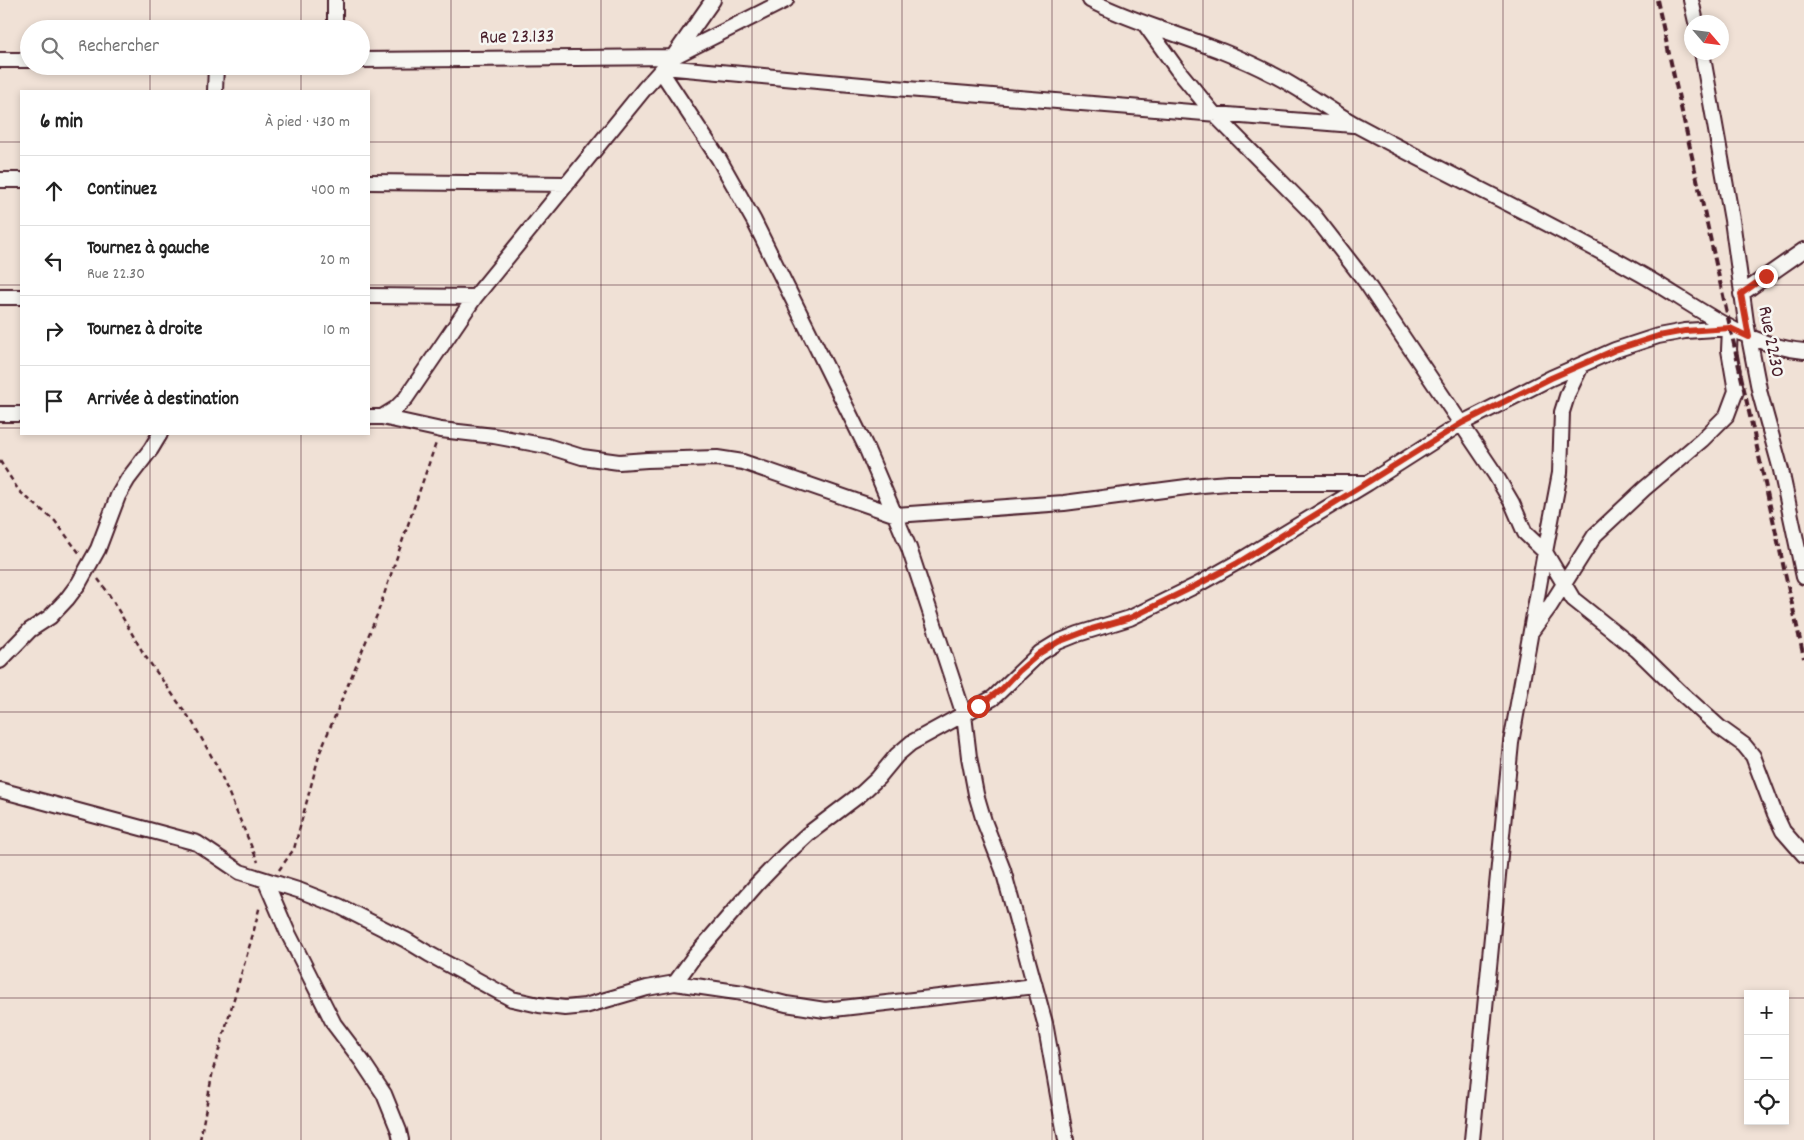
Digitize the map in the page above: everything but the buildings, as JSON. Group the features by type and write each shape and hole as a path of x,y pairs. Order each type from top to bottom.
{"street":[{"path":"335,0 335,20"},
{"path":"376,417 395,409 406,398 475,297 566,184 666,65 714,0"},
{"path":"666,65 786,0"},
{"path":"1090,0 1144,23 1249,62 1275,75 1356,125 1639,273 1730,328 1749,337 1784,349 1804,351"},
{"path":"1691,0 1694,15"},
{"path":"1144,23 1177,69 1214,114 1313,214 1365,281 1496,474 1512,503 1525,533 1545,552 1573,599 1637,650 1754,756 1774,814 1783,831 1804,855"},
{"path":"0,60 20,60"},
{"name":"Rue 23.133","path":"370,60 666,65 896,88 1356,125"},
{"name":"Rue 22.30","path":"1703,60 1732,220 1741,294 1760,394 1781,470 1804,578"},
{"path":"666,65 754,221 853,420 896,515 933,617 964,715 976,794 984,821 1003,870 1045,1023 1066,1140"},
{"path":"215,90 216,75"},
{"path":"0,180 20,180"},
{"path":"370,182 566,184"},
{"path":"1741,294 1804,250"},
{"path":"0,297 20,296"},
{"path":"370,296 475,297"},
{"path":"675,983 693,958 757,884 808,834 862,793 878,778 897,755 911,743 993,698 1019,671 1040,653 1078,634 1130,618 1236,564 1462,423 1551,378 1615,350 1658,336 1685,331 1730,328"},
{"path":"1531,632 1595,535 1644,488 1702,440 1727,415 1736,391 1729,350 1730,328"},
{"path":"1472,1140 1511,743 1560,473 1562,412 1568,393 1581,366"},
{"path":"0,414 20,414"},
{"path":"376,417 441,430 503,437 547,446 582,457 619,462 717,458 742,462 896,515 1064,503 1229,483 1368,482"},
{"path":"0,661 30,630 50,617 67,600 89,567 98,549 118,496 159,435"},
{"path":"0,790 197,843 240,872 301,891 339,906 406,940 512,999 539,1005 571,1008 585,1006 647,988 675,983 743,993 786,1004 825,1010 1035,986"},
{"path":"265,880 334,1024 384,1094 399,1130 401,1140"}],"path":[{"path":"265,880 282,869 294,849 320,752 377,615 441,430"},
{"path":"0,461 19,491 55,521 107,591 145,656 193,723 218,768 265,880 253,934 213,1070 200,1140"}],"railway":[{"path":"1657,0 1804,658"}],"route":[{"path":"978,706 993,698 1019,671 1040,653 1058,642 1092,629 1130,618 1236,564 1462,423 1509,398 1615,350 1658,336 1685,331 1730,328 1749,337 1741,294 1766,276"}]}
